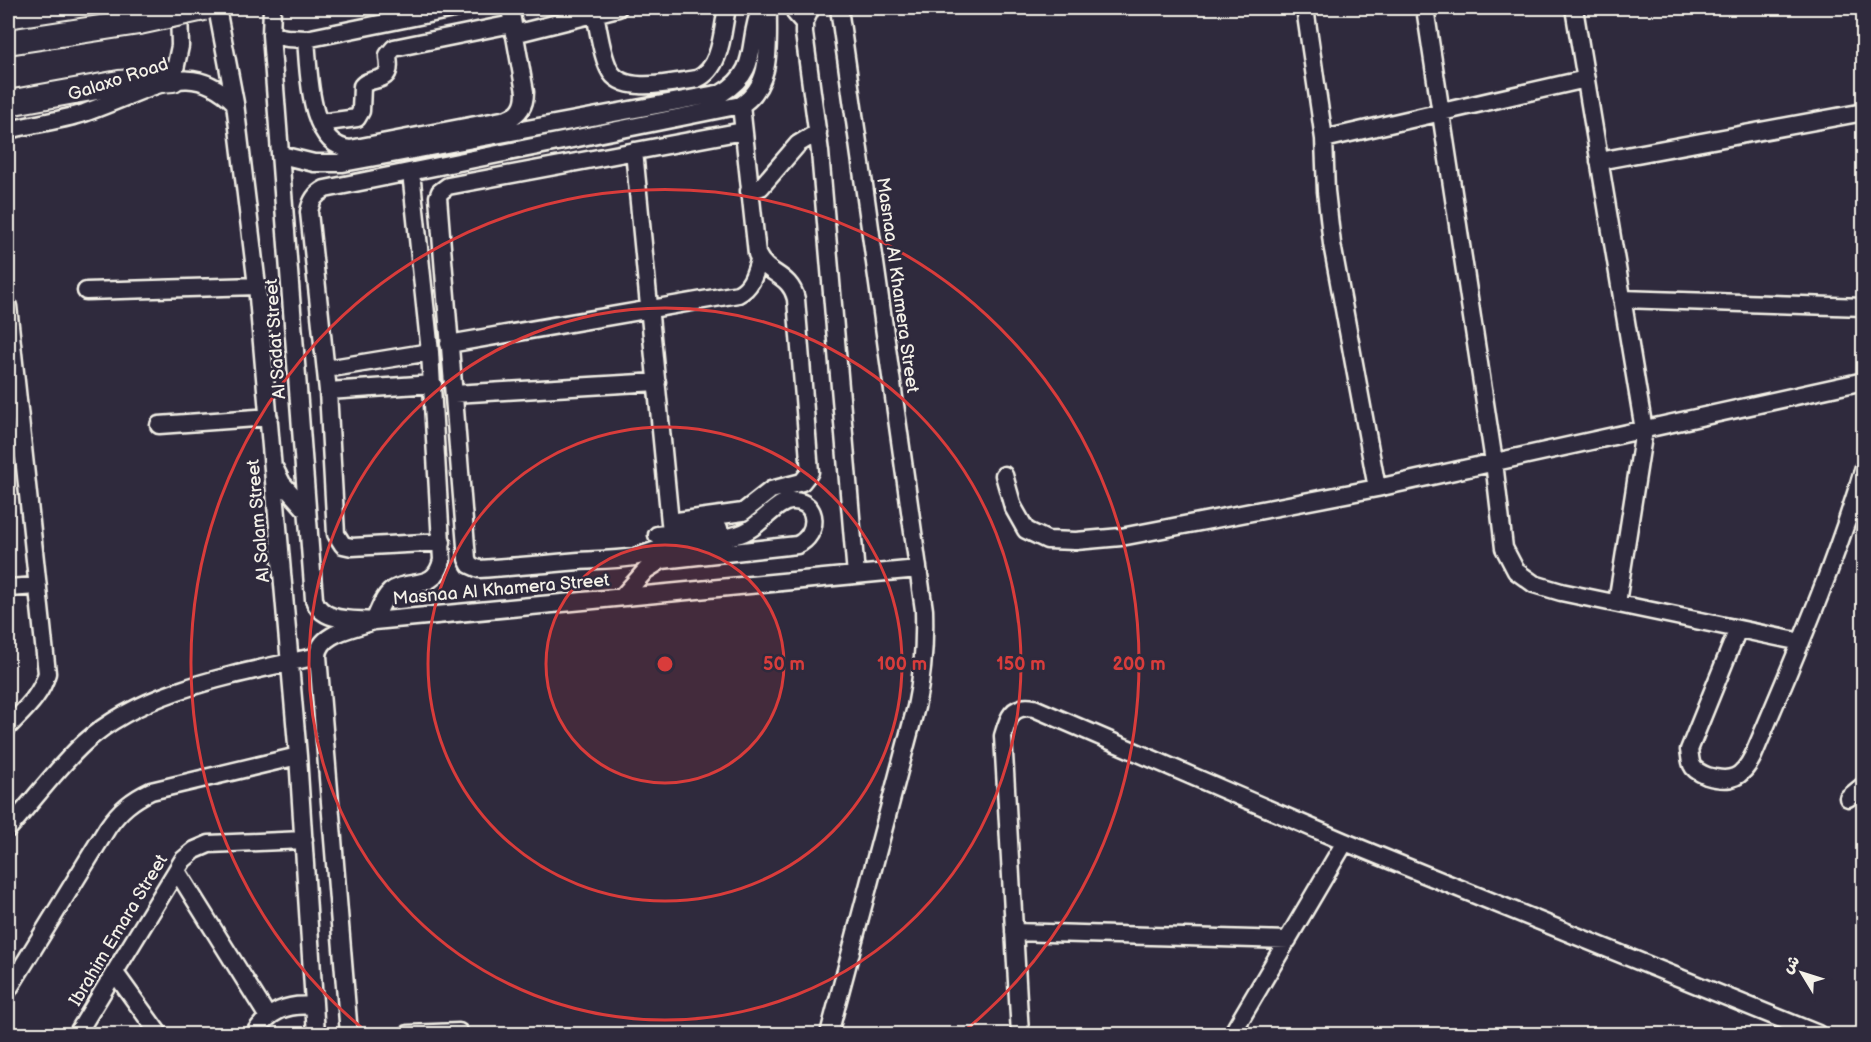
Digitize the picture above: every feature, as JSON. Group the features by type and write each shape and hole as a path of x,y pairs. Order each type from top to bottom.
{"highway":[{"path":"8,42 139,22 204,8"},
{"path":"8,103 119,83 173,79"}],"street":[{"path":"173,79 180,46 179,8"},
{"name":"Al Salam Street","path":"217,8 235,103 257,286 298,756 316,1035"},
{"name":"Al Sadat Street","path":"272,8 271,35 315,605 322,613 332,617 374,621"},
{"path":"271,35 306,39 458,8"},
{"path":"320,123 354,120 359,117 362,87 367,81 387,75 388,55 394,48 512,22 595,14 618,8"},
{"path":"595,14 608,67 613,76 623,83 636,86 697,80 704,76 716,61 727,8"},
{"path":"280,155 314,163 343,163 722,93 735,84 749,64 761,8"},
{"path":"442,542 352,547 339,542 335,530 328,391 309,212 312,200 325,189 741,105 758,90 765,74 768,8"},
{"path":"794,8 796,14 808,15 856,575"},
{"name":"Masnaa Al Khamera Street","path":"829,1035 916,707 925,642 924,610 839,8"},
{"path":"1305,8 1324,139 1326,191 1332,244 1377,488"},
{"path":"1425,8 1494,462 1504,548 1516,571 1534,584 1801,642"},
{"path":"1574,8 1644,430 1617,603"},
{"path":"306,39 312,100 320,123 336,144 350,149 514,117 525,99 512,22"},
{"name":"Galaxo Road","path":"8,130 79,114 173,79 191,79 208,83 222,91 235,103"},
{"path":"1324,139 1586,79"},
{"path":"623,83 623,112"},
{"path":"666,530 743,512 771,490 802,482 810,472 794,292 787,281 769,270 759,260 755,245 741,105"},
{"path":"1599,161 1863,112"},
{"path":"717,533 633,557 474,568 467,559 437,204 440,192 448,186 743,131"},
{"path":"750,199 769,195 785,174 794,148 802,140 818,132"},
{"path":"634,152 657,382 666,530"},
{"path":"349,1035 318,656 320,646 327,638 374,621 389,593 399,587 424,582 434,576 441,566 442,542 433,384 411,172"},
{"path":"449,344 738,294 751,282 759,260"},
{"path":"86,291 257,286"},
{"path":"1622,299 1863,307"},
{"path":"8,306 13,415 47,673 44,686 8,727"},
{"path":"326,369 430,352"},
{"path":"1004,475 1013,507 1026,530 1047,540 1076,541 1121,537 1377,488 1863,381"},
{"path":"453,394 657,382"},
{"path":"328,391 433,384"},
{"path":"159,425 268,417"},
{"path":"273,466 282,483 307,511"},
{"path":"1738,629 1689,750 1692,765 1702,774 1722,780 1737,776 1747,768 1801,642 1851,509 1863,467"},
{"path":"622,597 646,570 662,560 797,545 804,543 812,533 814,526 812,513 802,503 795,501 783,502 760,524 745,532 666,530"},
{"name":"Masnaa Al Khamera Street","path":"374,621 918,569"},
{"path":"8,588 37,586"},
{"path":"8,829 83,744 111,722 141,705 174,693 318,656"},
{"path":"1020,1035 1003,736 1006,723 1019,707 1034,708 1345,842 1810,1033"},
{"path":"8,990 118,811 133,799 151,791 298,756"},
{"path":"1848,798 1863,785"},
{"name":"Ibrahim Emara Street","path":"77,1035 183,860 195,850 209,844 304,840"},
{"path":"1232,1035 1345,842"},
{"path":"177,871 268,1017"},
{"path":"1014,932 1288,940"},
{"path":"115,973 159,1035"},
{"path":"254,1035 268,1017 282,1008 298,1004 314,1006"},
{"path":"408,1035 459,1032"}]}
